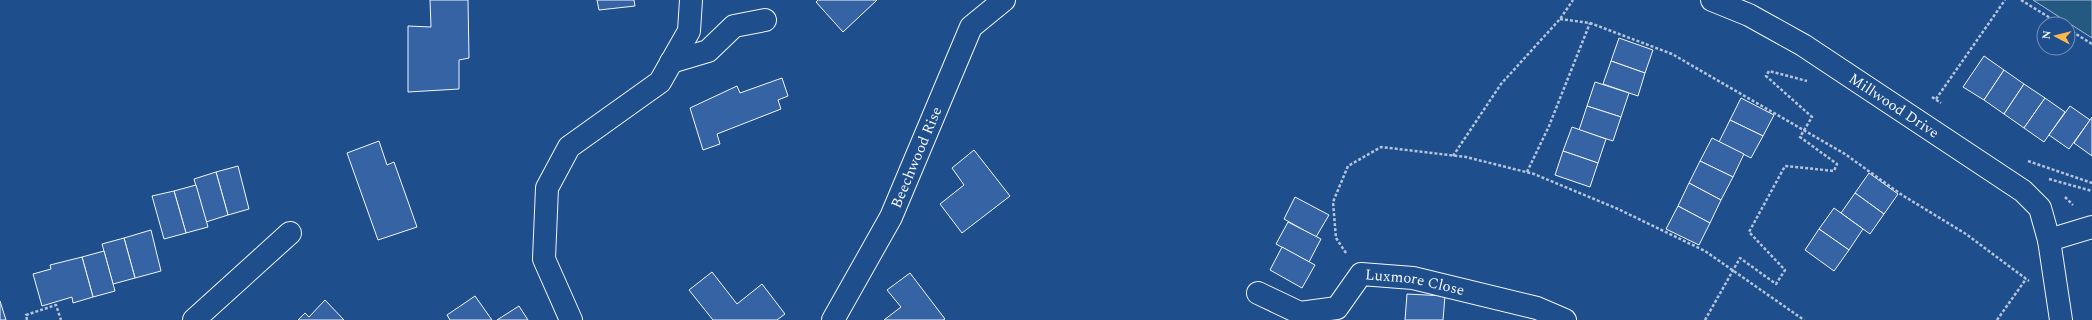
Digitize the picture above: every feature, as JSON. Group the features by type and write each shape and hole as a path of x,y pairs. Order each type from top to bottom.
{"street":[{"path":"571,320 544,259 547,188 569,148 660,82 689,31 691,0"},
{"name":"Beechwood Rise","path":"833,320 891,217 971,27 1004,0"},
{"name":"Millwood Drive","path":"1712,0 1749,16 1803,45 2023,191 2040,208 2049,240 2060,320"},
{"path":"671,62 708,51 734,26 765,20"},
{"path":"2049,240 2086,229"},
{"path":"194,320 290,233"},
{"name":"Luxmore Close","path":"1258,293 1300,313 1337,308 1361,274 1413,278 1537,308 1565,320"}],"path":[{"path":"1452,156 1501,84 1560,19 1573,0"},
{"path":"1936,99 2006,0"},
{"path":"2021,0 2047,16"},
{"path":"1560,19 1590,23 1672,54 1845,154 1902,195 1966,234 2026,279 2057,296"},
{"path":"1526,172 1549,126 1590,23"},
{"path":"2076,34 2092,44"},
{"path":"1705,320 1740,258 1776,284 1785,270 1749,232 1785,166 1834,171 1837,164 1800,137 1812,117 1766,76 1769,70 1811,82"},
{"path":"1361,274 1336,238 1333,202 1348,166 1380,147 1452,156 1526,172 1618,208 1705,251 1804,320"},
{"path":"2053,186 2047,181 2049,178 2092,191"},
{"path":"2063,196 2074,206 2086,229"},
{"path":"1997,320 2026,279"},
{"path":"27,320 26,315 56,305 61,320"}],"shaded area":[{"path":"2033,0 2092,0 2092,38 2076,28 2076,16 2058,16"}],"building":[{"path":"430,0 468,0 469,58 459,60 459,89 408,92 408,26 431,27"},
{"path":"597,0 634,0 635,6 599,10"},
{"path":"818,0 877,0 843,32 816,2"},
{"path":"1619,38 1653,50 1645,73 1611,61"},
{"path":"1984,56 2004,70 1984,100 1963,87"},
{"path":"1611,61 1645,73 1638,96 1603,84"},
{"path":"2004,70 2024,84 2004,114 1984,100"},
{"path":"782,78 788,96 778,100 781,109 717,134 720,144 703,150 690,108 737,86 740,93"},
{"path":"1595,82 1629,93 1621,117 1587,106"},
{"path":"2024,84 2045,98 2024,128 2004,114"},
{"path":"1741,98 1774,115 1763,136 1730,120"},
{"path":"2045,98 2065,112 2044,142 2024,128"},
{"path":"1587,106 1621,117 1613,141 1579,130"},
{"path":"2070,106 2090,120 2069,149 2049,135"},
{"path":"2092,117 2092,156 2074,143"},
{"path":"1730,120 1763,136 1751,158 1719,142"},
{"path":"1572,127 1606,139 1598,163 1563,151"},
{"path":"1712,138 1744,154 1733,177 1700,161"},
{"path":"379,141 387,165 394,162 417,227 378,240 347,153"},
{"path":"974,150 1010,196 962,233 940,204 964,185 952,168"},
{"path":"1563,151 1598,163 1590,187 1555,175"},
{"path":"1700,161 1733,177 1721,200 1689,183"},
{"path":"238,166 249,209 228,215 216,172"},
{"path":"216,172 228,215 206,222 194,179"},
{"path":"1869,173 1898,194 1884,214 1855,193"},
{"path":"1689,183 1721,200 1710,223 1678,206"},
{"path":"196,185 208,227 186,233 174,191"},
{"path":"174,191 186,233 164,239 152,196"},
{"path":"1855,193 1884,214 1870,234 1841,213"},
{"path":"1295,197 1329,215 1316,237 1284,219"},
{"path":"1678,206 1710,223 1699,245 1666,229"},
{"path":"1834,208 1863,229 1849,250 1819,229"},
{"path":"1288,222 1321,239 1309,262 1276,244"},
{"path":"1819,229 1849,250 1834,271 1805,250"},
{"path":"151,230 161,271 135,278 124,238"},
{"path":"124,238 135,278 113,284 102,244"},
{"path":"1282,247 1315,265 1302,288 1270,270"},
{"path":"104,251 115,291 93,297 82,257"},
{"path":"82,257 93,297 73,303 72,297 42,306 33,274 51,269 50,265"},
{"path":"712,272 737,304 762,284 785,314 777,320 713,320 689,290"},
{"path":"910,273 945,319 884,320 901,307 887,290"},
{"path":"1407,294 1445,296 1443,320 1405,320"},
{"path":"475,296 492,320 450,320 447,315"},
{"path":"325,300 344,320 298,320 305,313 309,317"},
{"path":"0,301 6,320 0,320"},
{"path":"519,306 528,320 497,320"}]}
